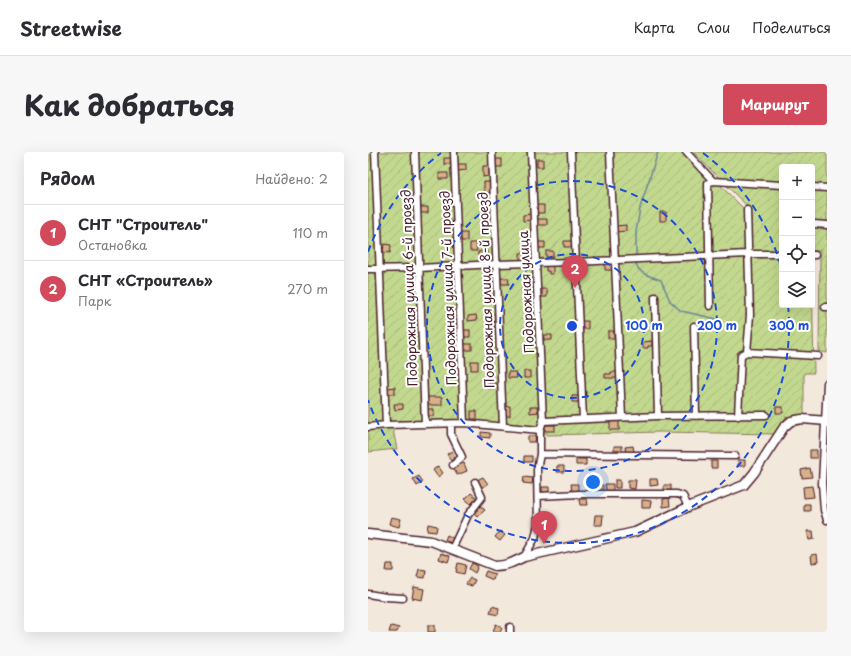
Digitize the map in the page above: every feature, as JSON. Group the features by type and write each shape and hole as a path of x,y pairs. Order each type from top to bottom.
{"street":[{"path":"375,152 386,425"},
{"name":"Подорожная улица 6-й проезд","path":"415,152 425,424"},
{"name":"Подорожная улица 7-й проезд","path":"454,152 464,423"},
{"name":"Подорожная улица 8-й проезд","path":"492,152 503,426"},
{"name":"Подорожная улица","path":"531,152 535,263 544,420 540,430"},
{"path":"571,152 583,419"},
{"path":"610,152 622,417"},
{"path":"686,152 713,181"},
{"path":"710,306 708,183 713,181 779,186"},
{"path":"815,187 827,188"},
{"path":"747,210 750,315 747,352"},
{"path":"815,224 827,225"},
{"path":"368,269 779,254"},
{"path":"655,296 658,416"},
{"path":"694,326 696,416"},
{"path":"738,416 740,355 747,352 818,356"},
{"path":"827,383 822,482 824,510 827,520"},
{"path":"544,420 658,416 766,415"},
{"path":"368,534 432,541 495,566 508,564 524,557 634,532 688,507 744,485 754,473 784,426 792,421 802,418 826,421"},
{"path":"368,427 386,425 464,423 540,430 538,524 535,538 524,557"},
{"path":"451,424 451,434 462,457 452,466"},
{"path":"540,454 735,456"},
{"path":"452,549 468,515 482,497 475,482"},
{"path":"538,496 580,494 676,494 683,496 688,507"},
{"path":"368,594 404,598"}],"green space":[{"path":"368,152 687,152 745,210 748,256 779,257 779,308 813,308 814,373 804,373 804,417 786,417 774,434 660,432 548,435 537,427 469,421 392,425 397,449 368,452"},
{"path":"693,152 827,152 827,353 819,351 820,251 815,251 815,164 779,164 779,253 752,255 750,209"}],"building":[{"path":"444,158 451,158 451,164 444,164"},
{"path":"495,159 502,159 502,167 495,167"},
{"path":"537,159 543,159 543,167 537,167"},
{"path":"458,164 466,164 466,170 458,171"},
{"path":"483,166 489,166 489,176 483,177"},
{"path":"439,173 448,173 448,179 439,179"},
{"path":"484,182 490,182 490,193 484,193"},
{"path":"537,205 544,205 544,213 537,213"},
{"path":"420,207 428,207 428,213 420,213"},
{"path":"660,212 666,212 666,221 660,221"},
{"path":"531,214 531,220 523,221 523,215"},
{"path":"537,219 547,219 547,225 537,225"},
{"path":"453,221 453,227 446,228 446,222"},
{"path":"626,225 626,231 616,232 616,226"},
{"path":"460,233 467,233 467,241 461,241"},
{"path":"564,241 573,241 573,247 564,247"},
{"path":"538,242 545,242 545,248 538,248"},
{"path":"470,243 476,243 477,251 470,251"},
{"path":"384,244 391,245 390,253 383,252"},
{"path":"488,251 488,256 478,256 478,252"},
{"path":"546,251 553,251 553,257 546,257"},
{"path":"520,253 527,253 527,260 520,260"},
{"path":"605,263 613,263 613,270 605,270"},
{"path":"546,265 553,265 553,274 549,274 549,271 546,271"},
{"path":"501,278 508,278 509,284 501,284"},
{"path":"542,289 547,289 547,297 542,297"},
{"path":"490,314 496,314 497,322 490,322"},
{"path":"476,315 477,320 468,321 468,316"},
{"path":"581,321 588,321 588,329 581,329"},
{"path":"489,327 496,327 496,333 489,333"},
{"path":"463,330 470,330 470,337 463,337"},
{"path":"608,331 614,331 614,338 608,338"},
{"path":"544,335 552,335 552,340 544,340"},
{"path":"452,339 458,339 458,346 452,346"},
{"path":"652,341 652,346 643,348 643,342"},
{"path":"463,344 472,344 472,350 463,350"},
{"path":"471,361 478,361 478,370 471,370"},
{"path":"524,371 530,371 530,378 524,378"},
{"path":"508,372 516,372 517,378 508,378"},
{"path":"611,372 617,372 617,378 605,378 605,374 611,374"},
{"path":"489,383 498,383 498,388 489,388"},
{"path":"395,387 395,394 388,394 388,388"},
{"path":"572,396 579,396 579,402 572,402"},
{"path":"426,397 442,397 442,405 426,405"},
{"path":"394,404 403,404 403,409 395,410"},
{"path":"510,406 510,416 504,416 504,407"},
{"path":"530,407 538,407 538,412 530,413"},
{"path":"776,407 783,407 783,413 776,413"},
{"path":"428,409 434,409 434,416 428,416"},
{"path":"471,411 477,411 477,419 471,419"},
{"path":"610,421 619,421 619,430 610,430"},
{"path":"545,425 555,425 555,431 545,431"},
{"path":"481,432 490,433 490,438 481,437"},
{"path":"528,436 536,436 535,442 528,442"},
{"path":"614,446 622,446 622,453 614,453"},
{"path":"633,446 634,452 626,453 625,447"},
{"path":"810,450 817,450 817,458 810,458"},
{"path":"452,451 455,458 451,461 447,454"},
{"path":"524,456 532,456 532,462 524,462"},
{"path":"576,459 586,459 586,465 576,465"},
{"path":"738,460 745,460 745,466 738,466"},
{"path":"711,461 717,461 717,468 711,468"},
{"path":"464,463 467,471 457,475 453,467"},
{"path":"438,466 443,473 438,477 433,470"},
{"path":"557,466 564,466 564,472 557,472"},
{"path":"810,468 812,477 802,478 801,470"},
{"path":"419,476 423,482 417,486 413,479"},
{"path":"483,477 488,484 481,488 477,480"},
{"path":"524,477 533,478 532,484 523,483"},
{"path":"650,479 657,479 658,485 650,486"},
{"path":"615,480 620,480 620,488 615,488"},
{"path":"628,480 636,480 635,489 628,488"},
{"path":"571,484 578,484 578,491 572,491"},
{"path":"605,484 613,484 613,491 606,491"},
{"path":"594,485 603,485 603,491 594,491"},
{"path":"664,485 671,485 671,492 664,492"},
{"path":"812,486 814,497 804,498 803,487"},
{"path":"542,487 549,487 549,493 542,493"},
{"path":"471,493 477,498 471,504 465,499"},
{"path":"669,498 670,506 663,507 663,499"},
{"path":"579,499 587,499 588,505 580,505"},
{"path":"642,500 651,501 650,508 642,508"},
{"path":"804,504 810,504 810,511 804,511"},
{"path":"480,506 485,510 477,517 473,513"},
{"path":"595,515 603,515 602,525 594,525"},
{"path":"391,517 401,519 399,527 389,524"},
{"path":"428,524 437,526 436,532 427,531"},
{"path":"500,531 505,535 500,541 495,537"},
{"path":"807,531 813,531 814,539 809,540"},
{"path":"447,535 453,538 451,543 445,540"},
{"path":"441,553 450,556 448,562 439,559"},
{"path":"817,554 818,562 812,563 811,555"},
{"path":"458,563 466,565 464,574 456,572"},
{"path":"472,563 478,566 475,573 469,569"},
{"path":"387,564 393,564 393,571 386,571"},
{"path":"419,569 426,570 425,578 417,577"},
{"path":"486,571 495,574 493,580 484,576"},
{"path":"470,578 475,580 472,586 466,584"},
{"path":"414,587 424,589 422,600 412,598"},
{"path":"492,606 499,608 498,615 490,613"},
{"path":"496,624 502,627 500,632 493,631"},
{"path":"428,625 435,625 435,632 428,632"},
{"path":"391,626 399,628 397,632 389,632"}],"waterway":[{"path":"636,257 636,232 640,208 658,152"},
{"path":"636,261 638,269 641,272 661,280 670,301 681,311 717,319"}],"place":[{"name":"СНТ «Строитель»","path":"575,288"},
{"name":"СНТ \"Строитель\"","path":"544,544"}]}
